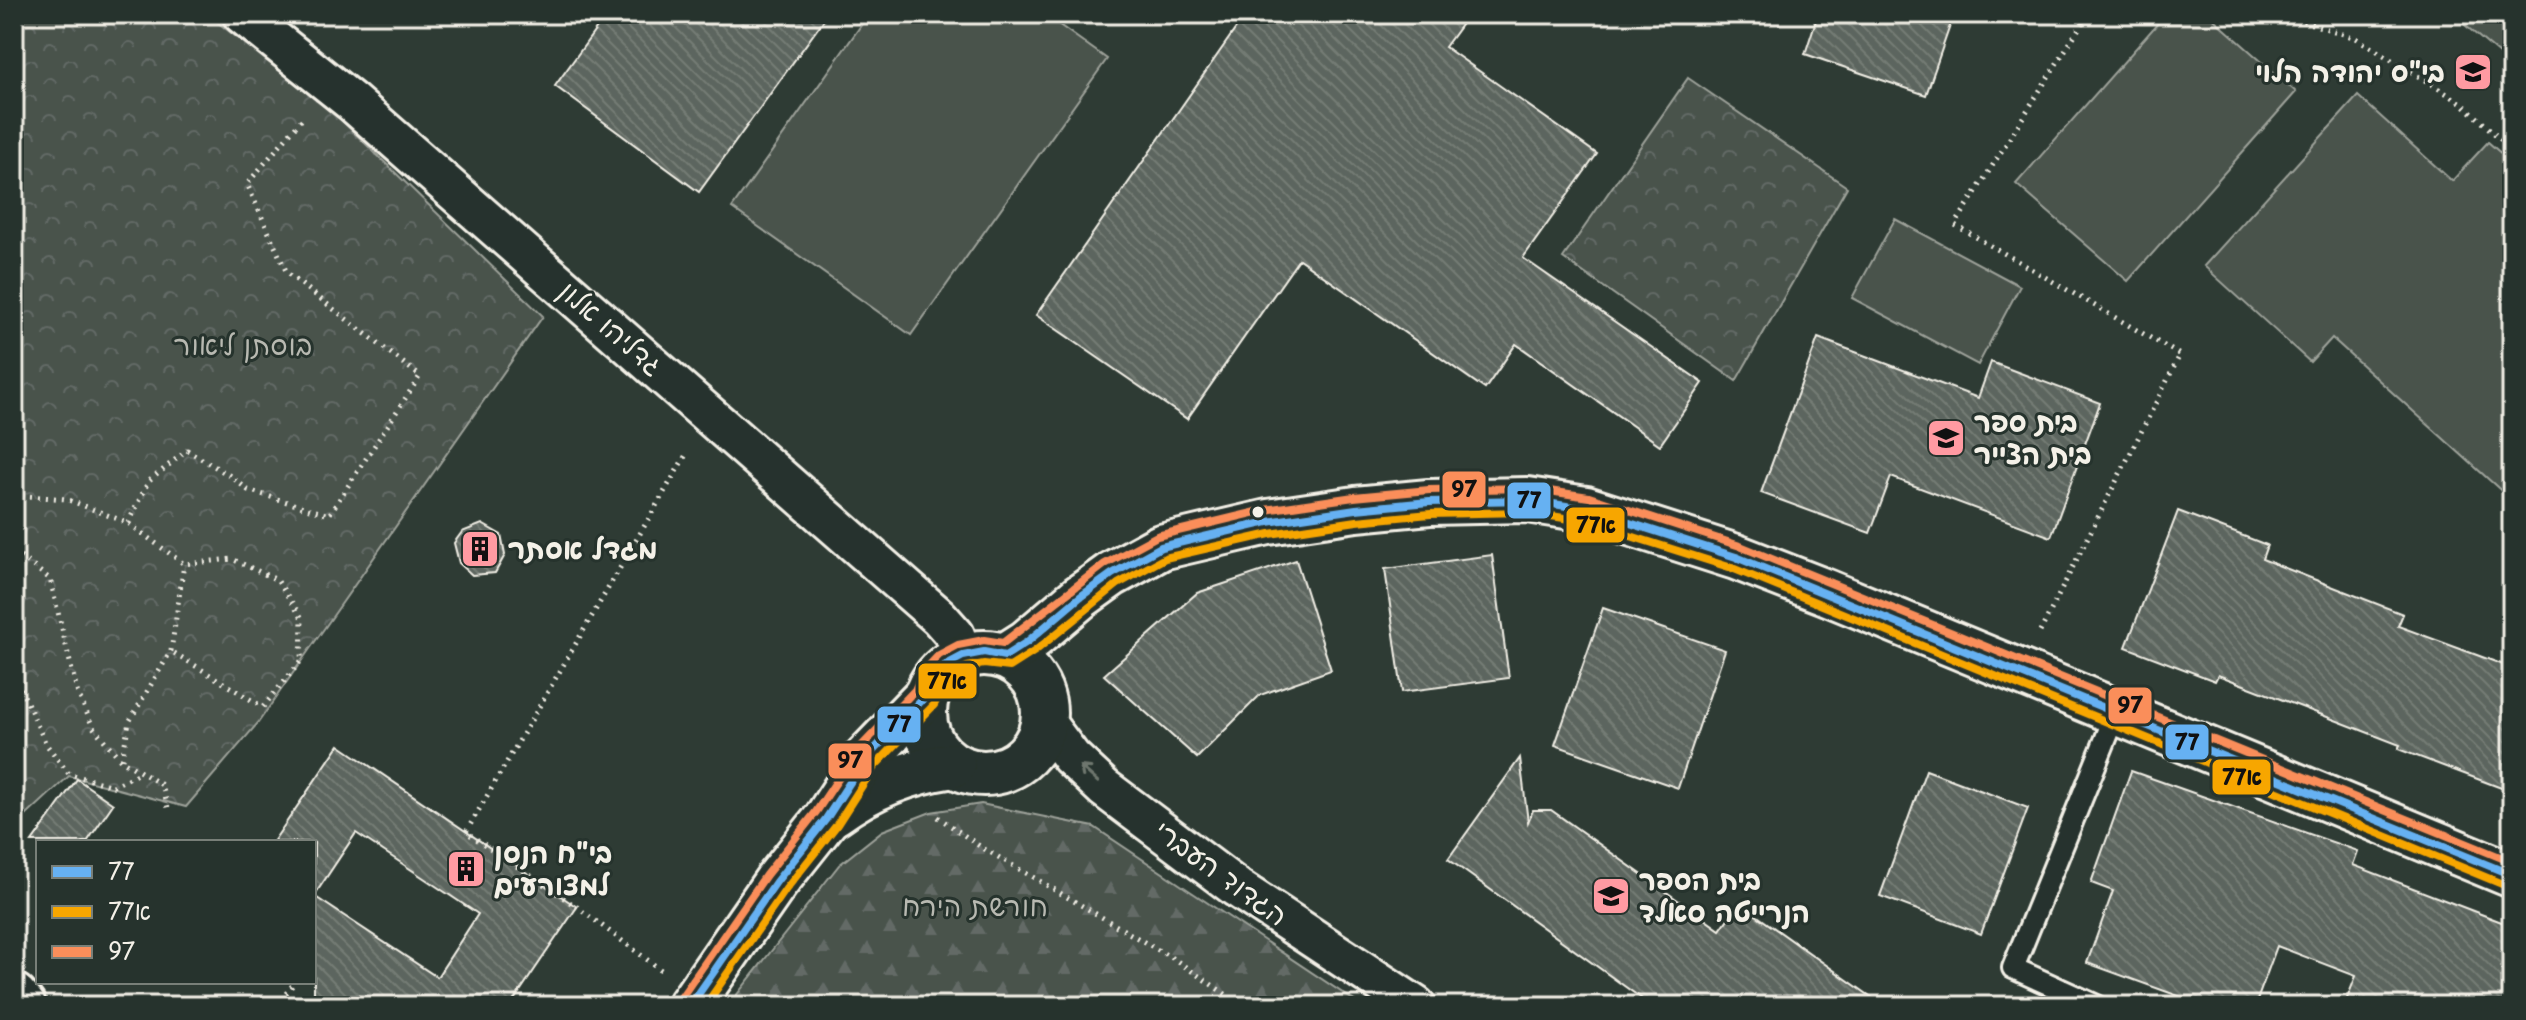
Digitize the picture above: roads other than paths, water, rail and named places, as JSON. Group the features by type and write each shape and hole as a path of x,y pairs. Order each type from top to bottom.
{"street":[{"name":"גדליהו אלון","path":"242,14 331,84 710,414 939,617 955,635 984,656"},
{"path":"984,656 1023,666 1036,682 1043,700 1044,721 1039,740 1026,756 1010,768 991,773 971,772 953,765 938,752 928,736 923,717 925,697 933,679 946,665 1027,642 1112,574 1161,547 1268,522 1356,509 1473,499 1527,500 1586,509 1736,557 2512,875"},
{"path":"693,1001 776,882 826,819 865,759 925,697"},
{"name":"הגדוד העברי","path":"1044,721 1071,757 1104,788 1237,888 1416,1006"},
{"path":"826,819 878,786 904,775 953,765"},
{"path":"14,996 23,1006"}],"lane":[{"path":"2097,1006 2013,968 2117,711"}],"place":[{"name":"בי\"ס יהודה הלוי","path":"2473,72"},
{"name":"בית ספר בית הצייר","path":"1946,438"},
{"name":"מגדל אסתר","path":"480,549"},
{"name":"בי\"ח הנסן למצורעים","path":"466,869"},
{"name":"בית הספר הנרייטה סאלד","path":"1611,896"}],"park label":[{"name":"בוסתן ליאור","path":"243,345"},
{"name":"חורשת הירח","path":"975,906"}]}
